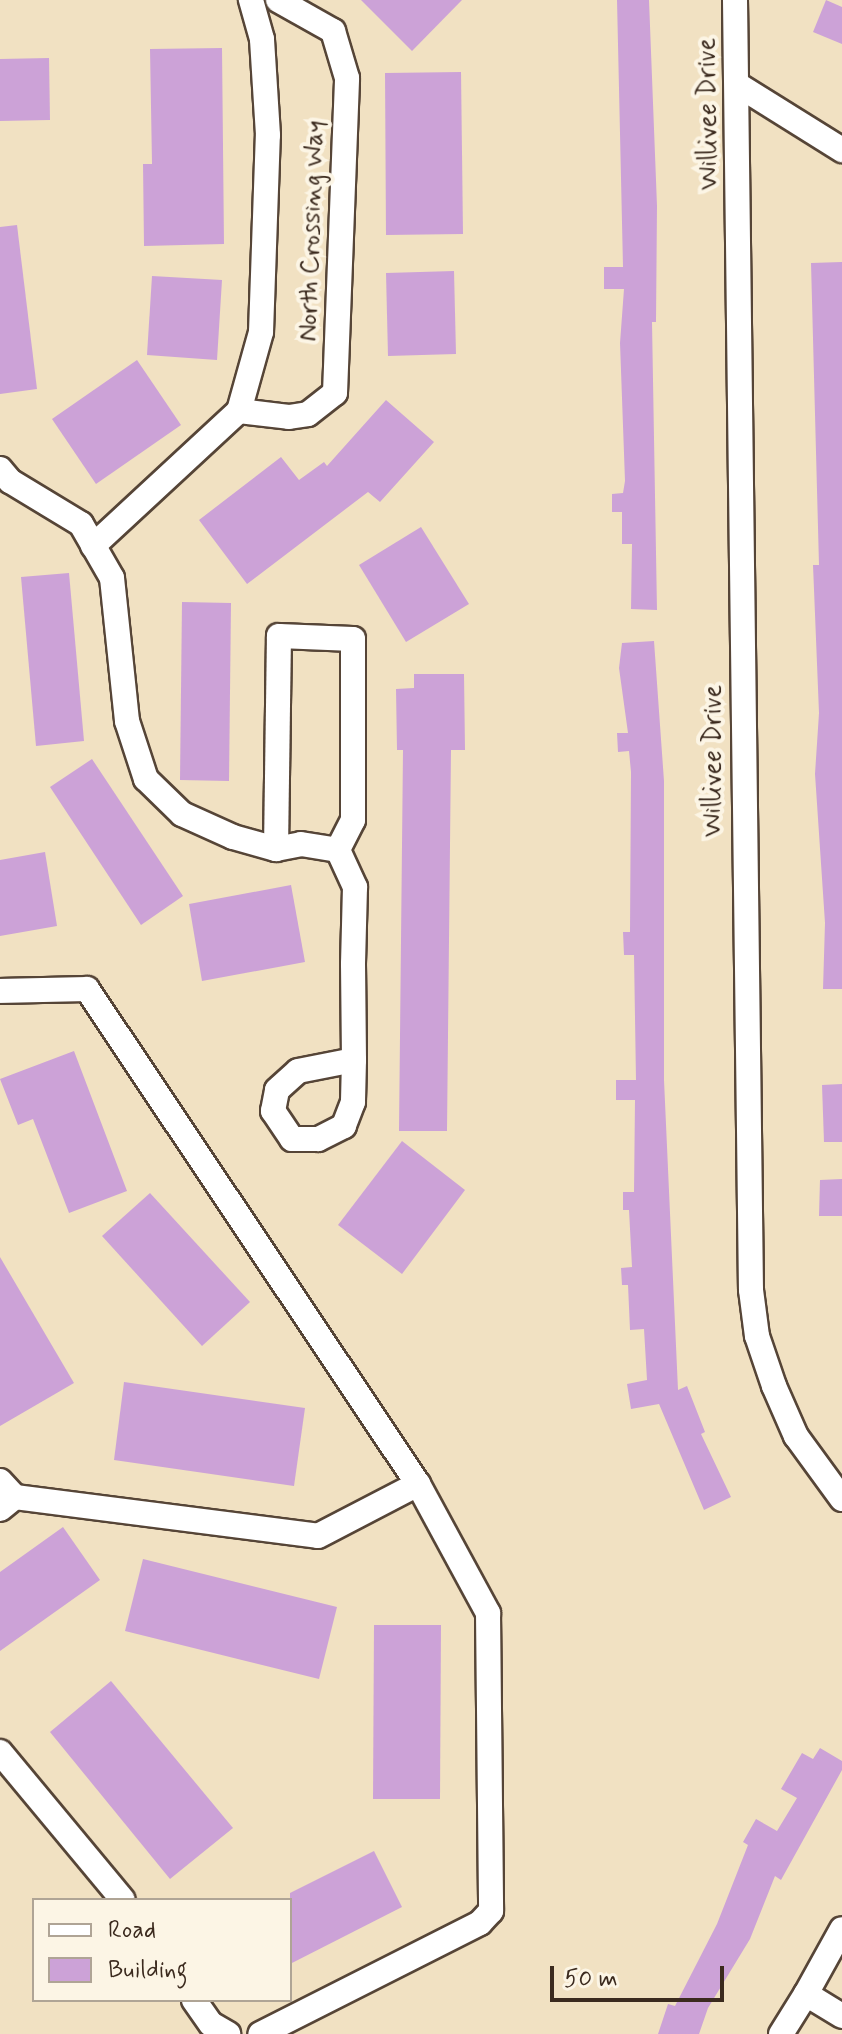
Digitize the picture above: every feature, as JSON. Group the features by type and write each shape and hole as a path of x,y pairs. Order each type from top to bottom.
{"street":[{"name":"North Crossing Way","path":"251,0 262,39 268,135 261,332 239,411 289,417 308,414 335,393 347,78 333,31 278,0"},
{"name":"Willivee Drive","path":"735,0 741,766 751,1290 757,1336 774,1386 796,1436 842,1499"},
{"path":"738,85 842,150"},
{"path":"93,546 239,411"},
{"path":"0,469 81,524 112,578 127,721 146,779 182,814 276,849 301,844 338,850"},
{"path":"276,849 279,636 353,639 353,820 338,850"},
{"path":"338,850 355,887 354,1060"},
{"path":"0,991 87,989 418,1484 488,1613 491,1911 480,1923 260,2034"},
{"path":"5,1496 318,1536 418,1484"},
{"path":"0,1752 121,1898"},
{"path":"781,2034 842,1929"},
{"path":"806,1994 842,2016"},
{"path":"195,2002 211,2024 228,2034"}],"building":[{"path":"361,0 462,0 412,51"},
{"path":"617,0 649,0 657,206 656,322 652,322 657,610 631,609 632,544 622,544 622,512 612,512 612,494 623,493 625,481 620,343 624,289 604,289 604,267 623,267"},
{"path":"826,0 842,7 842,44 813,32"},
{"path":"222,48 224,244 144,246 143,164 152,164 150,49"},
{"path":"49,58 50,120 0,121 0,59"},
{"path":"461,72 463,234 386,235 385,73"},
{"path":"17,225 37,389 0,394 0,227"},
{"path":"842,262 842,989 823,989 825,923 815,774 819,713 813,565 819,565 811,263"},
{"path":"454,271 456,354 388,356 386,273"},
{"path":"152,276 222,280 217,360 147,355"},
{"path":"137,360 181,425 96,484 52,419"},
{"path":"386,400 434,442 380,502 368,492 247,584 199,520 281,457 299,480 324,462 327,466"},
{"path":"421,527 469,604 406,642 359,565"},
{"path":"69,573 84,741 36,746 21,577"},
{"path":"182,602 231,603 229,781 180,780"},
{"path":"654,641 664,781 664,1080 678,1390 687,1386 705,1432 701,1434 731,1497 704,1510 659,1404 631,1409 627,1384 647,1380 644,1329 630,1330 628,1285 622,1285 621,1268 632,1267 629,1210 623,1210 623,1192 634,1192 635,1100 616,1100 616,1080 636,1080 634,955 624,955 623,932 630,932 631,772 629,751 618,752 617,733 628,733 619,668 622,643"},
{"path":"414,674 464,674 465,750 451,750 447,1131 399,1131 403,750 397,750 396,689 414,688"},
{"path":"92,759 183,896 141,925 50,787"},
{"path":"45,852 57,926 0,936 0,860"},
{"path":"291,885 305,962 202,981 189,904"},
{"path":"74,1051 127,1191 69,1213 33,1119 18,1125 0,1079"},
{"path":"842,1084 842,1142 824,1142 822,1085"},
{"path":"402,1141 465,1190 402,1274 338,1225"},
{"path":"842,1179 842,1216 819,1216 820,1180"},
{"path":"150,1193 250,1302 202,1346 102,1236"},
{"path":"0,1257 74,1383 0,1426"},
{"path":"124,1382 305,1408 294,1486 114,1460"},
{"path":"63,1527 100,1580 0,1651 0,1572"},
{"path":"143,1559 337,1607 319,1679 125,1631"},
{"path":"374,1625 441,1625 440,1799 373,1799"},
{"path":"111,1681 233,1828 170,1879 50,1732"},
{"path":"820,1748 842,1761 842,1770 781,1880 775,1876 750,1939 708,2008 699,2034 658,2034 668,2004 675,2006 717,1924 748,1845 743,1842 756,1819 777,1831 797,1798 781,1789 802,1753 813,1759"},
{"path":"374,1851 402,1907 292,1963 290,1893"}]}
